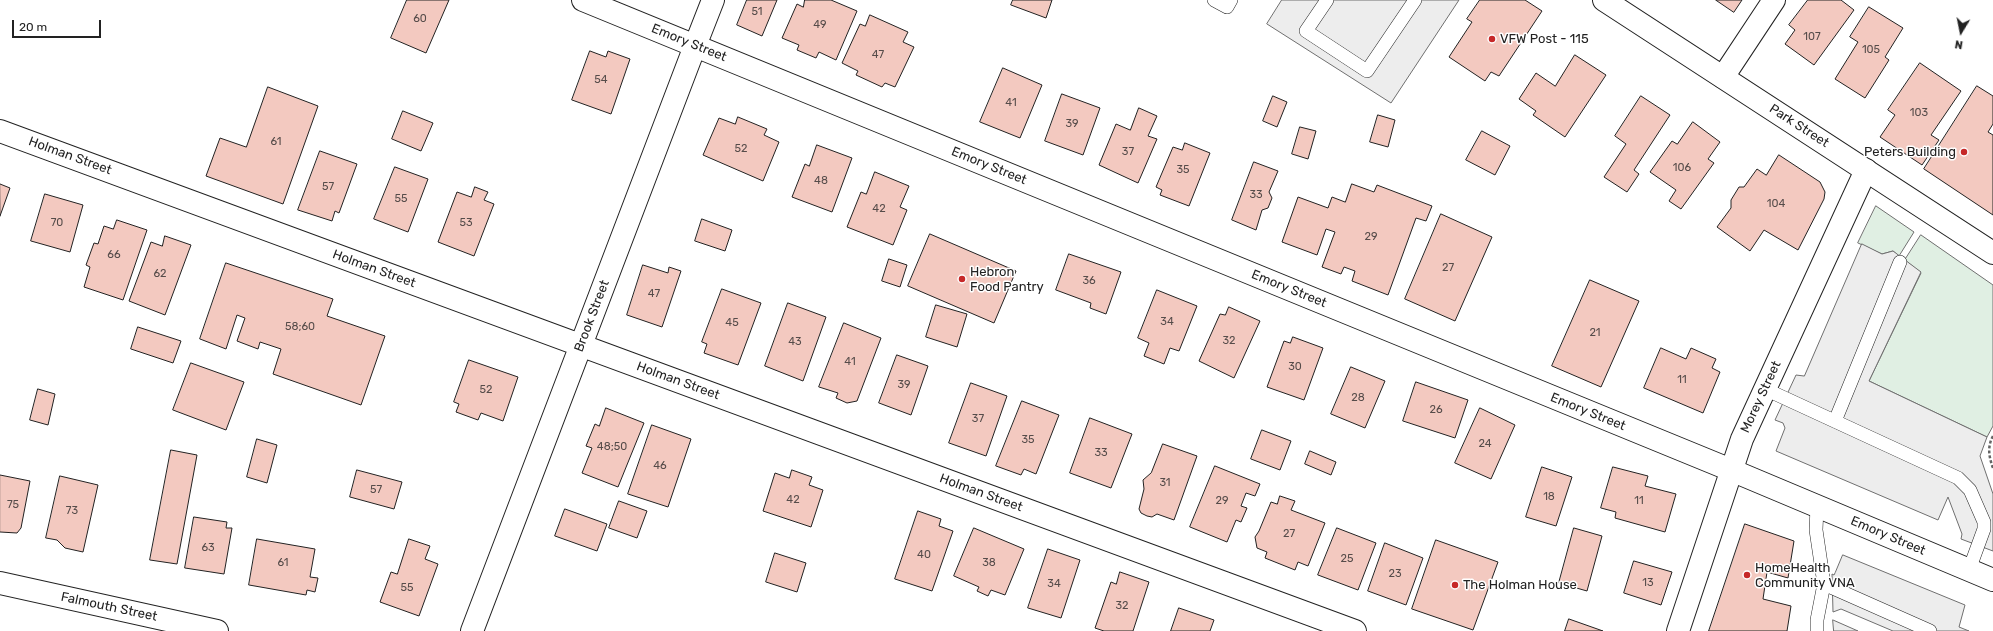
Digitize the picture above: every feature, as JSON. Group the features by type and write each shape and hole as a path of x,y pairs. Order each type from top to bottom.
{"street":[{"name":"Emory Street","path":"583,0 1731,470 1993,580"},
{"name":"Brook Street","path":"472,631 712,0"},
{"name":"Park Street","path":"1604,0 1993,253"},
{"path":"1723,77 1774,0"},
{"name":"Holman Street","path":"0,131 1355,631"},
{"name":"Morey Street","path":"1678,631 1742,439 1866,170"},
{"name":"Falmouth Street","path":"0,583 217,631"}],"lane":[{"path":"1214,0 1227,7 1231,0"},
{"path":"1327,0 1306,31 1367,71 1415,0"},
{"path":"1835,421 1900,262"},
{"path":"1765,390 1958,478 1965,483 1984,522 1984,529 1969,570"},
{"path":"1817,507 1816,530 1824,584 1818,608 1818,631"},
{"path":"1824,584 1930,631"}],"path":[{"path":"1993,436 1990,441 1988,453 1993,468"}],"green space":[{"path":"1876,206 1914,232 1899,256 1893,251 1882,254 1858,243"},
{"path":"1921,235 1993,285 1993,426 1987,437 1869,381 1921,273 1905,260"}],"shaded area":[{"path":"1282,0 1459,0 1391,103 1267,24"},
{"path":"1862,244 1882,254 1893,251 1921,272 1869,381 1987,437 1980,456 1993,494 1993,551 1961,539 1962,534 1948,497 1938,520 1776,451 1785,428 1783,423 1775,420 1796,375 1804,376"},
{"path":"1843,555 1965,605 1959,627 1969,631 1893,631 1841,609 1833,612 1832,574 1834,575"},
{"path":"1833,620 1858,631 1834,631"}],"building":[{"path":"407,0 449,0 426,53 391,38"},
{"path":"747,0 777,0 762,36 737,25"},
{"path":"805,0 831,0 857,11 836,60 819,52 816,58 797,50 799,45 782,38 797,4 803,7"},
{"path":"1013,0 1052,0 1046,18 1011,5"},
{"name":"VFW Post - 115","path":"1480,0 1525,0 1542,11 1499,76 1491,72 1485,81 1449,57 1472,22 1467,19"},
{"path":"1716,0 1742,0 1734,12"},
{"path":"1808,0 1841,0 1854,10 1814,65 1785,44 1795,30 1789,25"},
{"path":"1869,7 1903,28 1885,57 1889,60 1865,98 1835,79 1858,42 1850,37"},
{"path":"870,15 908,32 903,42 914,47 895,87 885,83 882,87 856,75 858,71 842,63 860,24 865,26"},
{"path":"590,51 606,57 608,51 630,59 611,114 572,100"},
{"path":"1575,55 1606,75 1565,137 1533,115 1536,111 1519,99 1536,73 1555,86"},
{"path":"1920,63 1961,91 1931,135 1939,140 1922,165 1880,137 1895,115 1888,110"},
{"path":"1003,68 1042,85 1020,138 980,122"},
{"name":"Peters Building","path":"1977,86 1993,96 1993,124 1988,132 1993,135 1993,215 1924,169"},
{"path":"268,87 318,106 283,204 206,176 220,138 246,147"},
{"path":"1062,94 1100,108 1083,155 1045,141"},
{"path":"1273,96 1287,102 1277,127 1263,121"},
{"path":"1641,96 1670,115 1634,170 1639,174 1627,192 1604,177 1626,144 1615,136"},
{"path":"1139,108 1157,116 1148,136 1157,139 1138,183 1099,165 1116,124 1130,130"},
{"path":"403,111 433,123 421,151 392,139"},
{"path":"1378,115 1395,120 1388,147 1370,142"},
{"path":"738,117 767,129 764,135 779,142 763,181 703,155 719,118 735,124"},
{"path":"1693,122 1720,142 1708,159 1714,163 1681,209 1669,201 1676,190 1650,172 1672,141 1677,144"},
{"path":"1300,127 1316,131 1308,159 1292,154"},
{"path":"1482,131 1510,146 1495,175 1466,160"},
{"path":"1185,143 1210,153 1189,206 1160,195 1162,190 1156,187 1173,147 1182,150"},
{"path":"817,145 852,158 832,212 792,197 805,164 809,166"},
{"path":"320,151 357,164 339,213 335,211 332,221 298,210"},
{"path":"1779,155 1820,182 1825,192 1824,199 1798,250 1764,230 1750,251 1717,227 1731,208 1731,200 1739,187 1744,187 1757,169 1766,175"},
{"path":"1254,162 1278,171 1269,192 1272,198 1268,208 1262,210 1256,230 1232,220"},
{"path":"395,167 428,179 408,232 374,219"},
{"path":"875,172 909,186 900,207 907,210 893,245 847,227 861,192 866,194"},
{"path":"0,184 10,188 0,216"},
{"path":"1352,184 1374,192 1377,185 1432,206 1426,221 1416,218 1388,295 1352,281 1355,271 1344,267 1341,274 1322,267 1335,232 1326,229 1317,255 1282,242 1298,197 1328,208 1332,197 1345,202"},
{"path":"475,187 488,192 484,200 494,204 474,256 438,242 457,192 471,197"},
{"path":"45,194 83,205 70,252 31,241"},
{"path":"1441,214 1492,237 1455,321 1405,299"},
{"path":"702,219 732,230 725,251 695,241"},
{"path":"117,220 147,230 123,300 84,287 90,267 86,265 94,243 98,244 104,226 113,229"},
{"name":"Hebron Food Pantry","path":"930,234 1016,271 994,323 908,286"},
{"path":"165,236 191,245 165,315 129,301 151,242 162,246"},
{"path":"1069,254 1121,272 1106,314 1090,308 1091,303 1056,290"},
{"path":"889,259 907,265 900,287 882,281"},
{"path":"226,263 333,299 327,316 385,336 361,405 273,374 281,349 260,342 258,349 237,341 245,318 237,315 226,349 200,339"},
{"path":"643,265 668,273 669,267 681,271 662,327 627,315"},
{"path":"1590,280 1639,301 1601,387 1552,366"},
{"path":"722,289 761,303 738,365 704,353 707,344 702,342"},
{"path":"1157,290 1197,306 1179,351 1170,348 1164,364 1144,356 1149,343 1138,338"},
{"path":"788,303 826,317 803,381 765,366"},
{"path":"936,305 967,314 957,347 926,337"},
{"path":"1229,307 1260,321 1234,378 1199,361 1220,314 1225,315"},
{"path":"844,323 881,338 857,401 847,403 836,398 838,393 819,387"},
{"path":"138,327 181,341 173,363 131,349"},
{"path":"1293,337 1323,348 1304,400 1267,387 1284,341 1290,343"},
{"path":"1661,348 1686,359 1691,348 1716,359 1712,368 1720,372 1703,413 1644,388"},
{"path":"897,355 928,366 911,415 879,403"},
{"path":"469,360 518,377 503,421 481,413 478,420 456,412 459,404 454,402"},
{"path":"191,363 244,382 226,430 173,410"},
{"path":"1351,367 1385,381 1365,428 1331,414"},
{"path":"1416,382 1468,400 1455,438 1403,421"},
{"path":"971,383 1007,396 986,456 949,443"},
{"path":"38,389 55,394 48,425 30,420"},
{"path":"1022,401 1059,415 1036,474 1024,469 1021,475 996,466"},
{"path":"606,408 644,423 618,487 582,473 592,448 586,446 595,424 599,426"},
{"path":"1480,408 1515,425 1491,479 1455,463"},
{"path":"1090,418 1132,434 1111,488 1070,473"},
{"path":"652,425 691,439 668,507 628,494"},
{"path":"1262,430 1291,441 1280,470 1251,459"},
{"path":"257,439 277,445 267,483 247,477"},
{"path":"1163,444 1197,456 1174,520 1157,514 1152,517 1147,516 1141,513 1139,509 1144,489 1143,480 1151,473"},
{"path":"171,450 197,455 177,564 150,560"},
{"path":"1310,451 1336,462 1331,475 1305,464"},
{"path":"1215,466 1260,484 1255,496 1246,493 1241,506 1247,508 1241,522 1236,520 1227,542 1190,527"},
{"path":"1542,467 1572,477 1556,526 1526,517"},
{"path":"1613,467 1648,476 1645,486 1676,494 1665,532 1615,518 1616,512 1601,508"},
{"path":"357,470 402,482 394,509 350,497"},
{"path":"792,470 812,477 809,485 823,490 811,527 763,511 775,473 789,478"},
{"path":"0,475 30,481 21,528 17,533 0,532"},
{"path":"60,476 98,485 83,552 65,548 57,540 46,538"},
{"path":"1280,496 1295,501 1291,510 1325,523 1308,566 1298,562 1295,570 1265,558 1267,552 1257,548 1255,537 1271,502 1277,504"},
{"path":"619,501 647,511 637,538 609,528"},
{"path":"565,509 607,524 597,551 555,536"},
{"path":"918,511 941,519 939,526 953,531 932,591 895,579"},
{"path":"194,517 227,522 226,528 232,528 224,574 185,568"},
{"name":"HomeHealth Community VNA","path":"1745,524 1794,541 1788,578 1767,572 1763,599 1791,606 1787,631 1709,631"},
{"path":"974,528 1024,549 1005,595 991,590 988,596 977,591 979,587 954,576"},
{"path":"1337,528 1376,543 1358,590 1318,575"},
{"path":"1574,528 1602,536 1587,591 1559,583"},
{"path":"257,539 315,549 310,577 318,578 315,592 307,590 306,595 249,585"},
{"path":"409,539 430,546 425,559 438,564 419,616 380,602 391,572 397,574"},
{"name":"The Holman House","path":"1436,540 1498,562 1473,630 1412,609"},
{"path":"1385,543 1423,558 1406,605 1368,591"},
{"path":"1048,549 1080,560 1061,618 1028,608"},
{"path":"775,553 806,563 797,592 766,582"},
{"path":"1634,561 1672,572 1661,605 1624,593"},
{"path":"1120,572 1149,582 1133,631 1104,631 1095,628 1111,582 1116,584"},
{"path":"1179,608 1214,620 1210,631 1171,631"},
{"path":"1569,619 1603,631 1565,631"}],"place":[{"name":"VFW Post - 115","path":"1492,39"},
{"name":"Peters Building","path":"1964,152"},
{"name":"Hebron Food Pantry","path":"962,279"},
{"name":"HomeHealth Community VNA","path":"1747,575"},
{"name":"The Holman House","path":"1455,585"}]}
